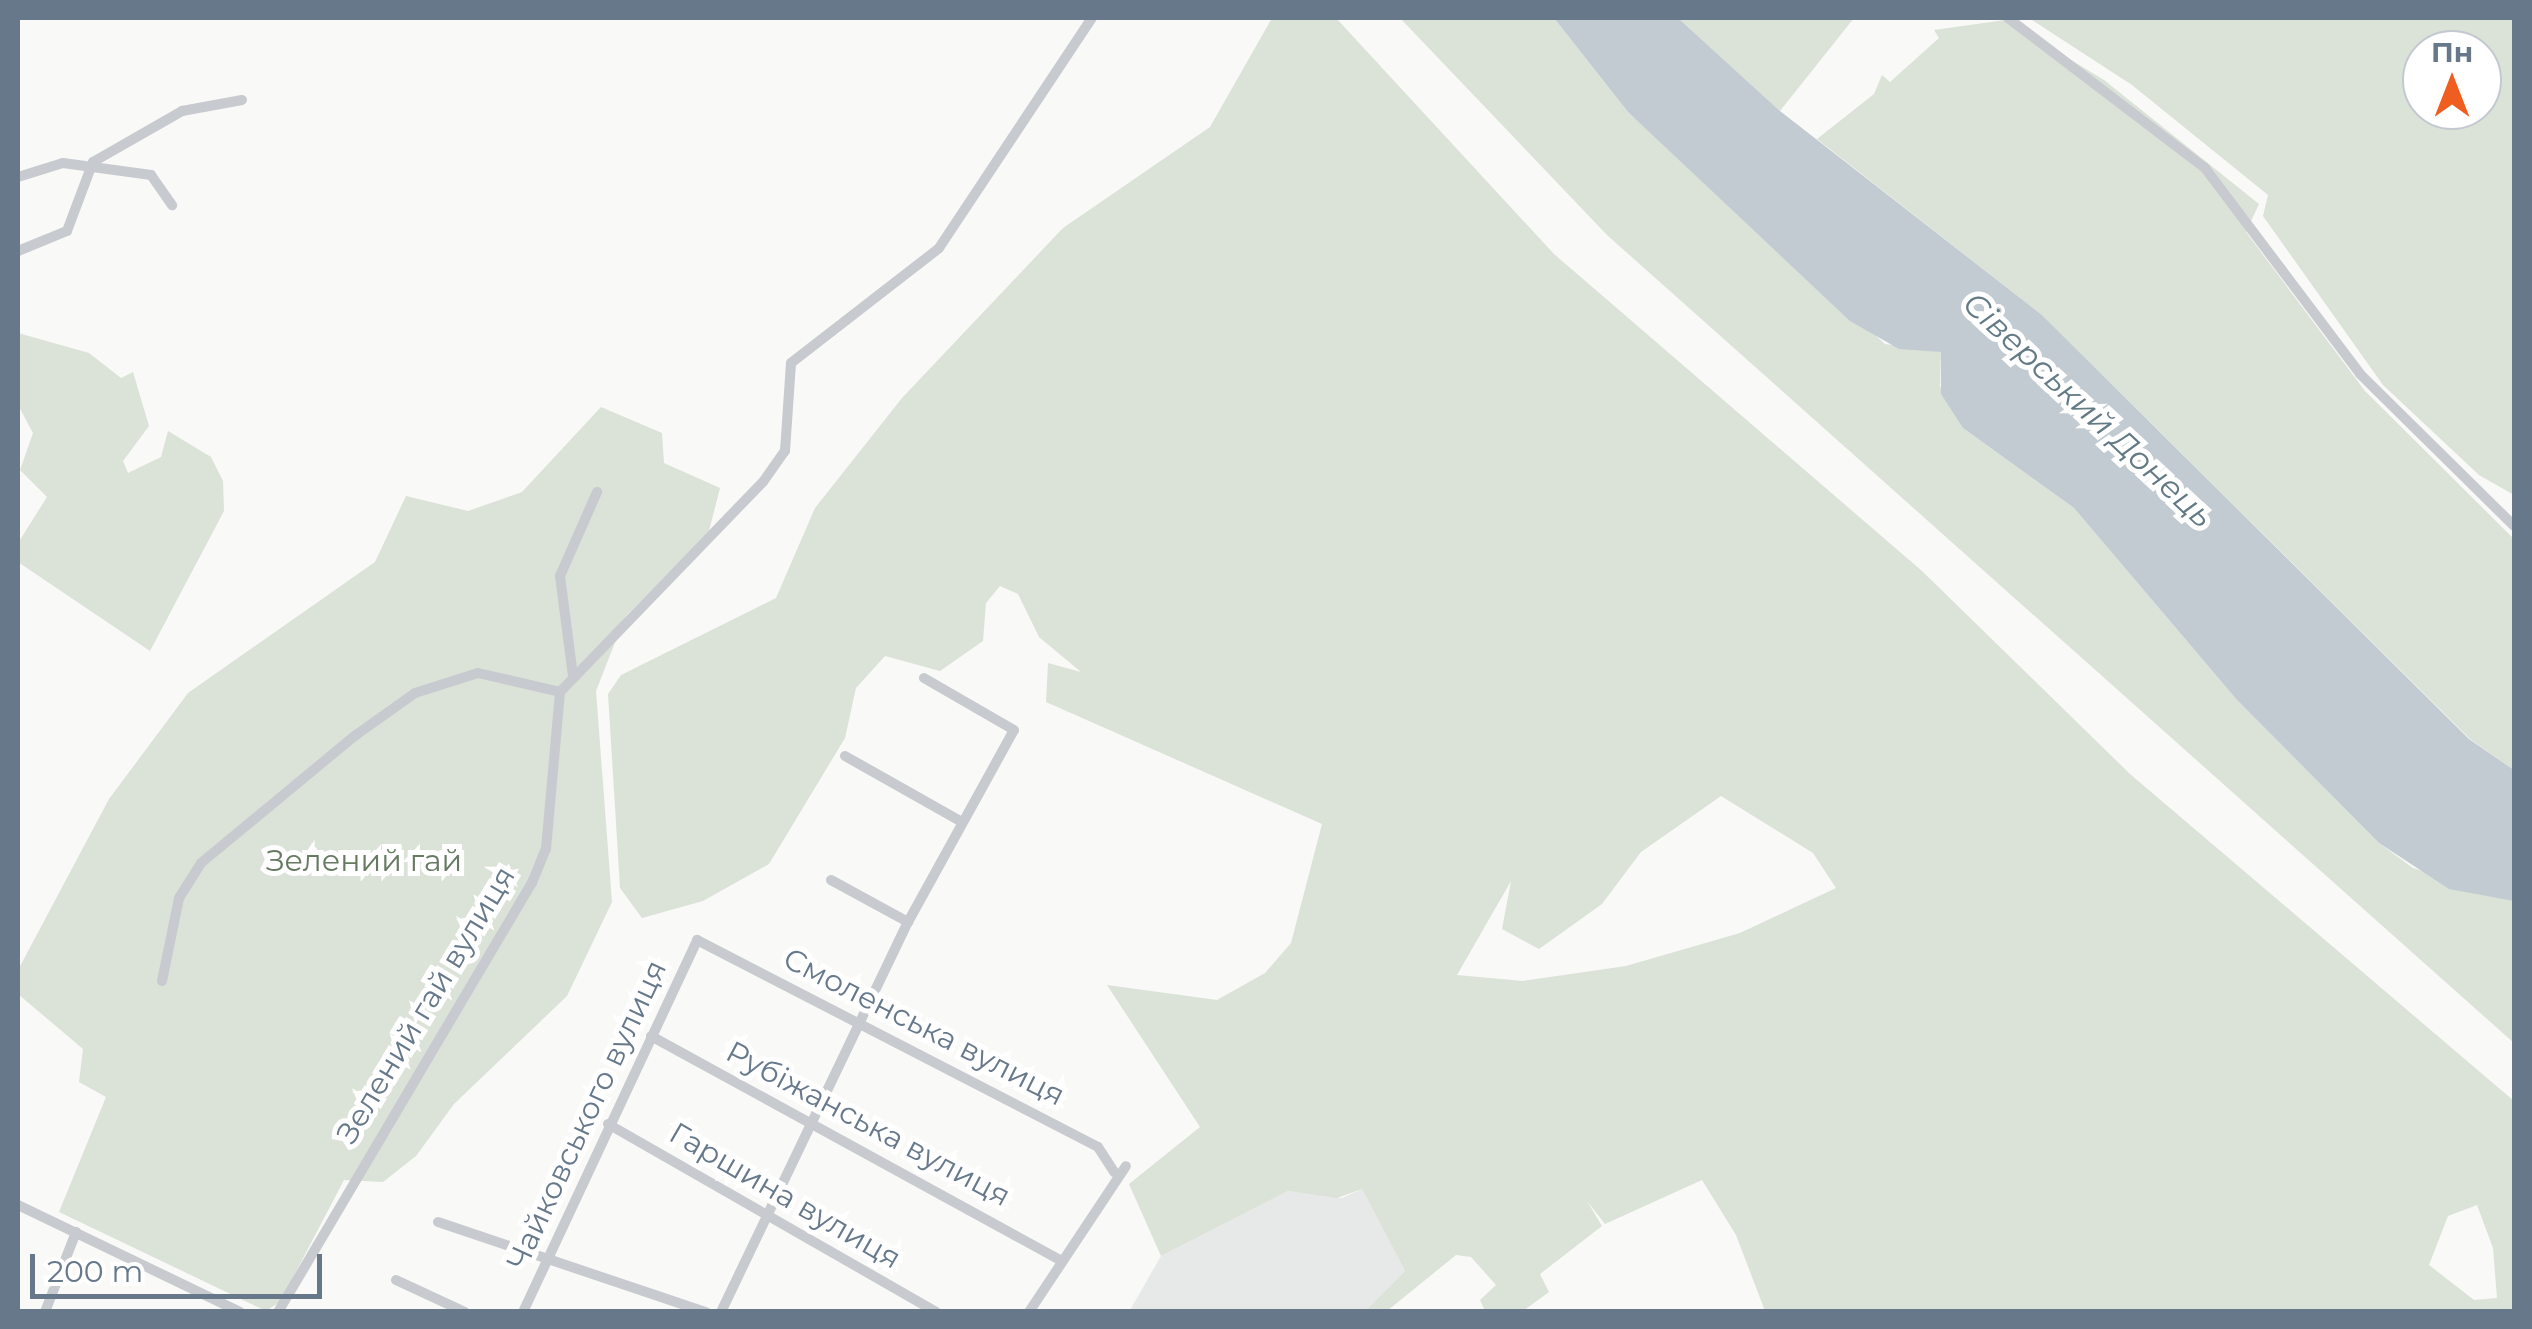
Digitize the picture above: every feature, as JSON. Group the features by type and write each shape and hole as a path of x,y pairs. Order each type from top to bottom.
{"street":[{"path":"162,982 179,898 201,862 356,735 414,693 478,673 560,692 764,482 785,451 791,363 939,248 1092,18"},
{"path":"2008,18 2204,168 2360,374 2514,526"},
{"path":"18,252 67,231 89,172 182,111 242,100"},
{"path":"18,177 63,164 89,172 151,176 172,205"},
{"path":"573,676 560,576 597,492"},
{"path":"721,1312 908,922 1014,730 924,678"},
{"name":"Зелений гай вулиця","path":"278,1312 532,883 546,849 560,692"},
{"path":"845,756 962,822"},
{"path":"831,880 908,922"},
{"name":"Смоленська вулиця","path":"697,940 862,1019 1098,1147 1114,1172"},
{"name":"Чайковського вулиця","path":"523,1312 697,940"},
{"name":"Рубіжанська вулиця","path":"651,1036 1059,1259"},
{"name":"Гаршина вулиця","path":"608,1124 936,1312"},
{"path":"1030,1312 1114,1172 1126,1166"},
{"path":"18,1205 214,1307 240,1312"},
{"path":"438,1222 546,1264 706,1312"},
{"path":"45,1312 76,1232"},
{"path":"396,1280 465,1312"}],"shaded area":[{"path":"1362,1189 1405,1271 1365,1311 1129,1312 1161,1256 1288,1191 1342,1198"}],"green space":[{"path":"1272,18 1336,18 1554,254 1922,571 2130,774 2514,1101 2514,1311 1765,1311 1736,1235 1702,1180 1605,1224 1587,1201 1602,1226 1540,1274 1549,1292 1523,1311 1485,1311 1480,1300 1496,1285 1471,1257 1456,1255 1387,1311 1365,1311 1405,1271 1362,1189 1337,1198 1288,1191 1161,1256 1129,1184 1200,1127 1107,985 1217,1000 1265,973 1291,943 1322,824 1046,702 1048,663 1081,672 1039,637 1018,594 1000,586 986,603 983,641 940,671 885,656 856,688 845,738 769,864 703,901 642,918 620,888 608,694 621,675 776,598 815,508 902,398 1063,228 1210,127","holes":["1721,796 1813,853 1836,888 1740,933 1626,966 1523,981 1457,975 1511,881 1502,929 1539,949 1602,904 1641,852","2477,1205 2493,1248 2497,1298 2474,1300 2429,1265 2448,1216"]},
{"path":"1400,18 1554,18 1628,112 1885,344 1941,352 1940,386 1963,428 2074,508 2237,700 2379,843 2413,868 2514,901 2514,1043 1607,235"},
{"path":"1678,18 1854,18 1780,111"},
{"path":"2029,18 2514,18 2514,495 2479,475 2383,385 2263,216 2268,195 2132,85"},
{"path":"2005,20 2104,80 2259,204 2246,232 2365,391 2514,539 2514,770 2470,739 2042,315 1817,139 1874,94 1882,75 1890,82 1939,38 1934,30"},
{"path":"18,333 89,353 121,378 133,372 149,426 123,461 128,473 161,457 168,431 211,457 223,481 224,511 150,651 18,562 18,543 47,497 20,470 33,433 18,405"},
{"name":"Зелений гай","path":"601,407 662,433 664,463 720,488 709,531 625,617 596,691 612,902 567,996 454,1104 416,1156 383,1182 344,1180 280,1302 266,1311 59,1212 106,1097 79,1082 83,1049 18,994 18,970 109,799 188,693 375,562 406,496 468,511 522,492"}],"water":[{"name":"Сіверський Донець","path":"1554,18 1678,18 1780,111 2042,315 2469,739 2514,770 2514,901 2449,889 2379,843 2237,700 2074,508 1963,428 1941,394 1941,352 1899,349 1850,321 1628,112"}]}
